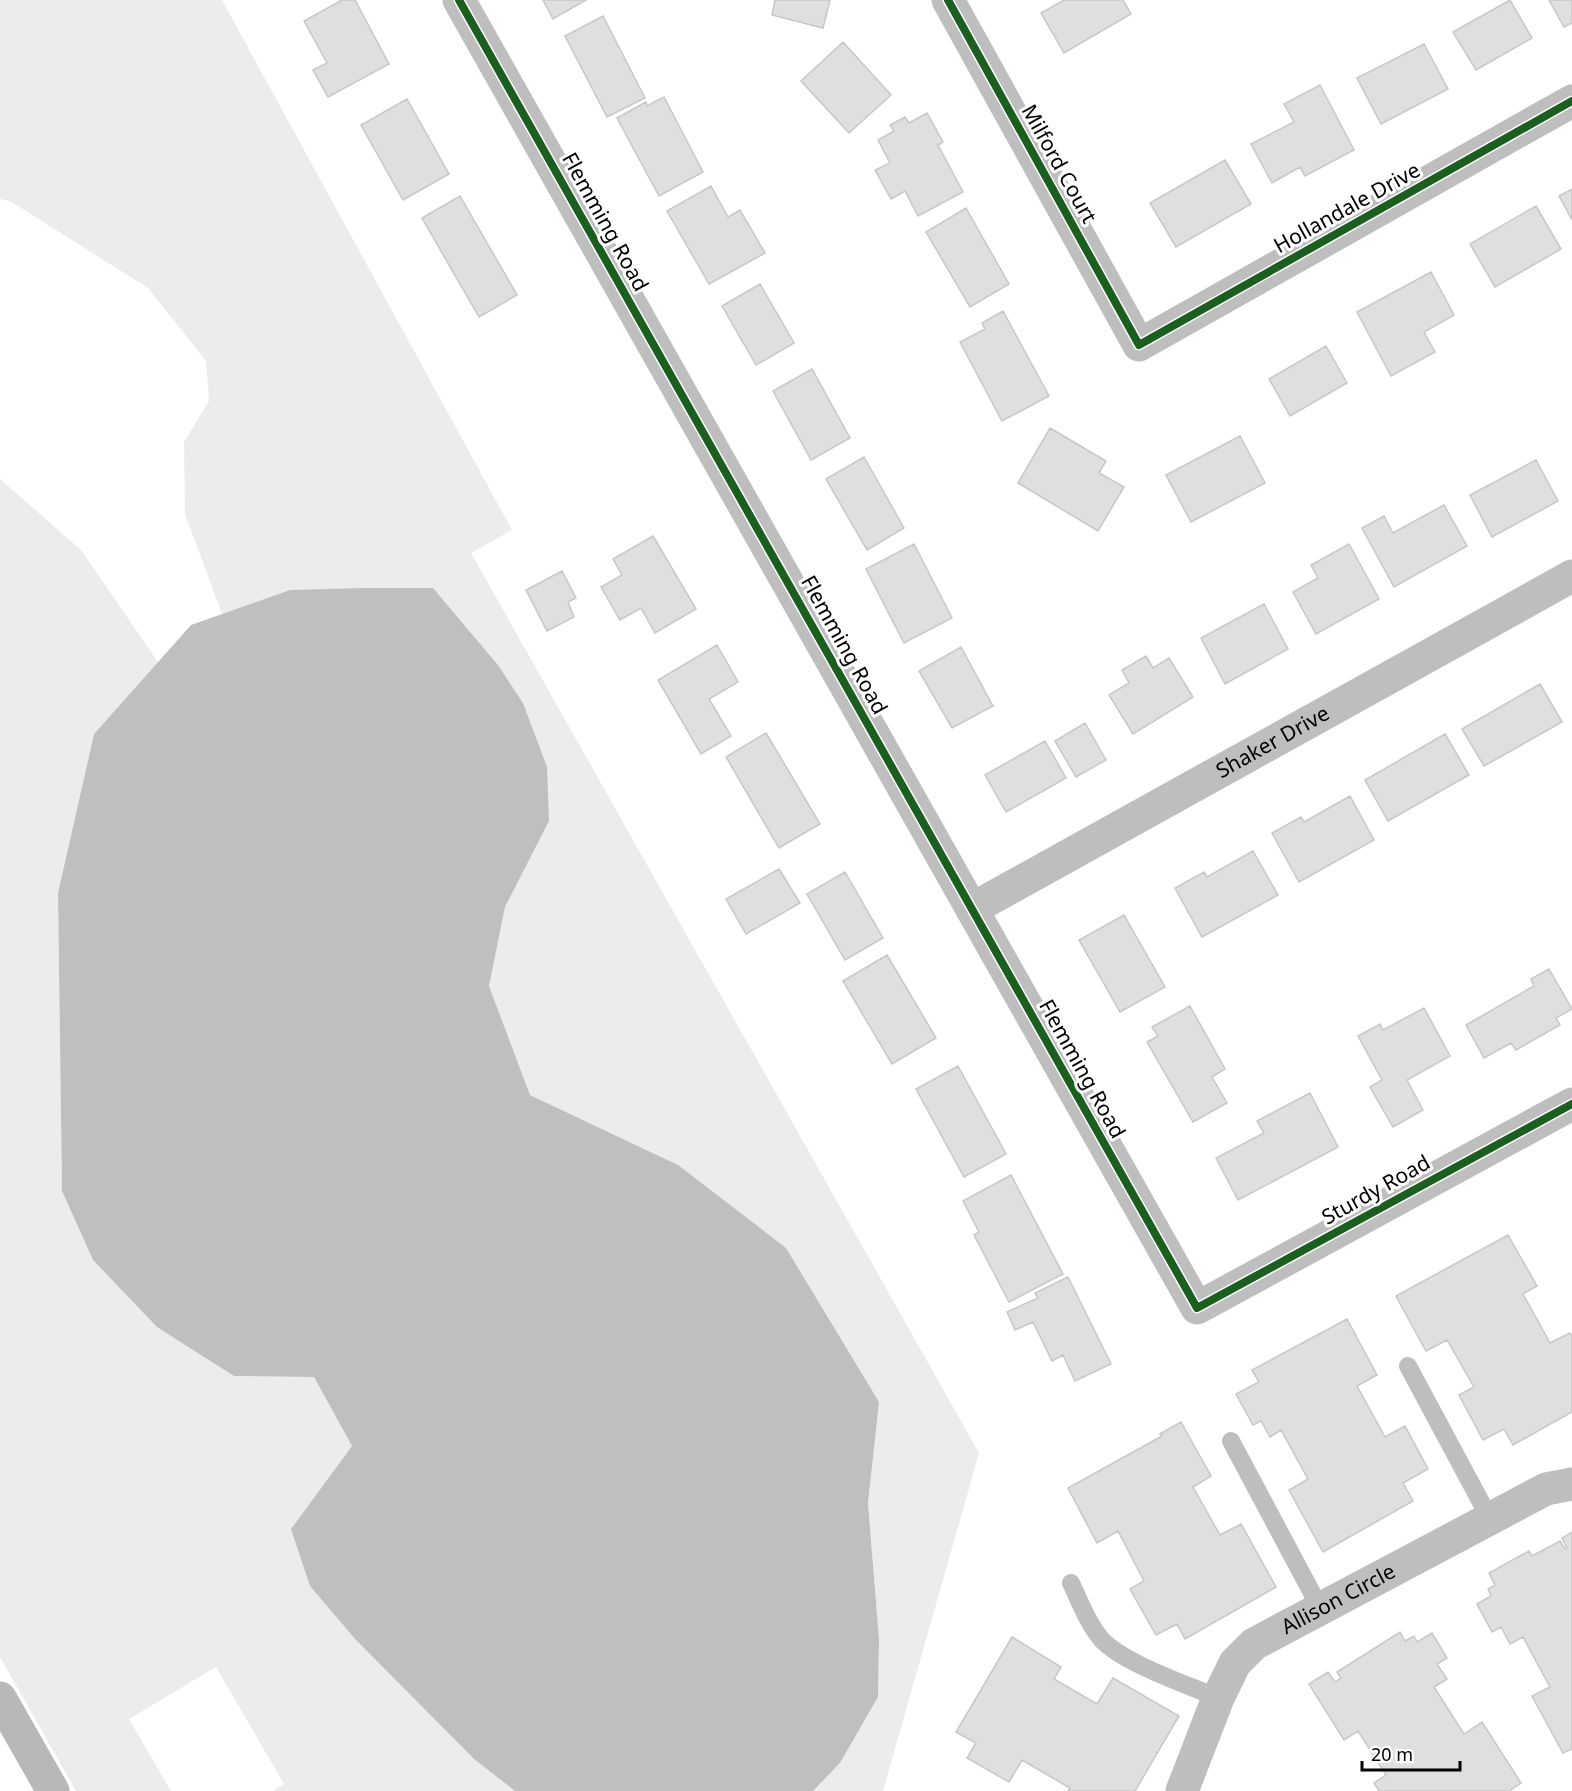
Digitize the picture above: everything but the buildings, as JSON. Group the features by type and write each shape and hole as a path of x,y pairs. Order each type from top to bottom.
{"main road":[{"path":"0,1698 53,1791"}],"street":[{"name":"Flemming Road","path":"459,0 1197,1308"},
{"name":"Milford Court","path":"948,0 1139,345"},
{"name":"Hollandale Drive","path":"1139,345 1572,101"},
{"name":"Shaker Drive","path":"972,909 1572,576"},
{"name":"Sturdy Road","path":"1197,1308 1572,1104"},
{"name":"Allison Circle","path":"1182,1791 1218,1698 1235,1663 1254,1644 1546,1489 1572,1484"}],"lane":[{"path":"1408,1366 1490,1519"},
{"path":"1231,1441 1320,1608"},
{"path":"1071,1583 1090,1624 1102,1640 1118,1653 1218,1698"}],"shaded area":[{"path":"0,0 222,0 512,530 471,553 979,1453 883,1791 813,1791 840,1763 878,1697 879,1639 868,1503 879,1402 678,1165 530,1095 489,986 505,907 549,821 523,703 498,665 433,588 290,590 222,614 185,514 184,442 209,401 206,361 148,288 10,201 0,199"},
{"path":"0,479 81,550 158,662 94,734 58,893 62,1191 93,1260 234,1376 314,1377 352,1446 291,1529 356,1640 474,1759 515,1791 273,1791 284,1784 216,1667 129,1719 171,1791 76,1791 0,1657"},
{"path":"433,588 498,665 523,703 547,767 549,821 505,907 489,986 530,1095 678,1165 786,1248 879,1402 868,1503 879,1639 878,1697 840,1763 813,1791 515,1791 474,1759 356,1640 310,1586 291,1529 352,1446 314,1377 234,1376 157,1327 93,1260 62,1191 58,893 94,734 191,625 290,590"}],"cycle path":[{"path":"459,0 1197,1308 1572,1104"},
{"path":"948,0 1139,345 1572,101"}]}
